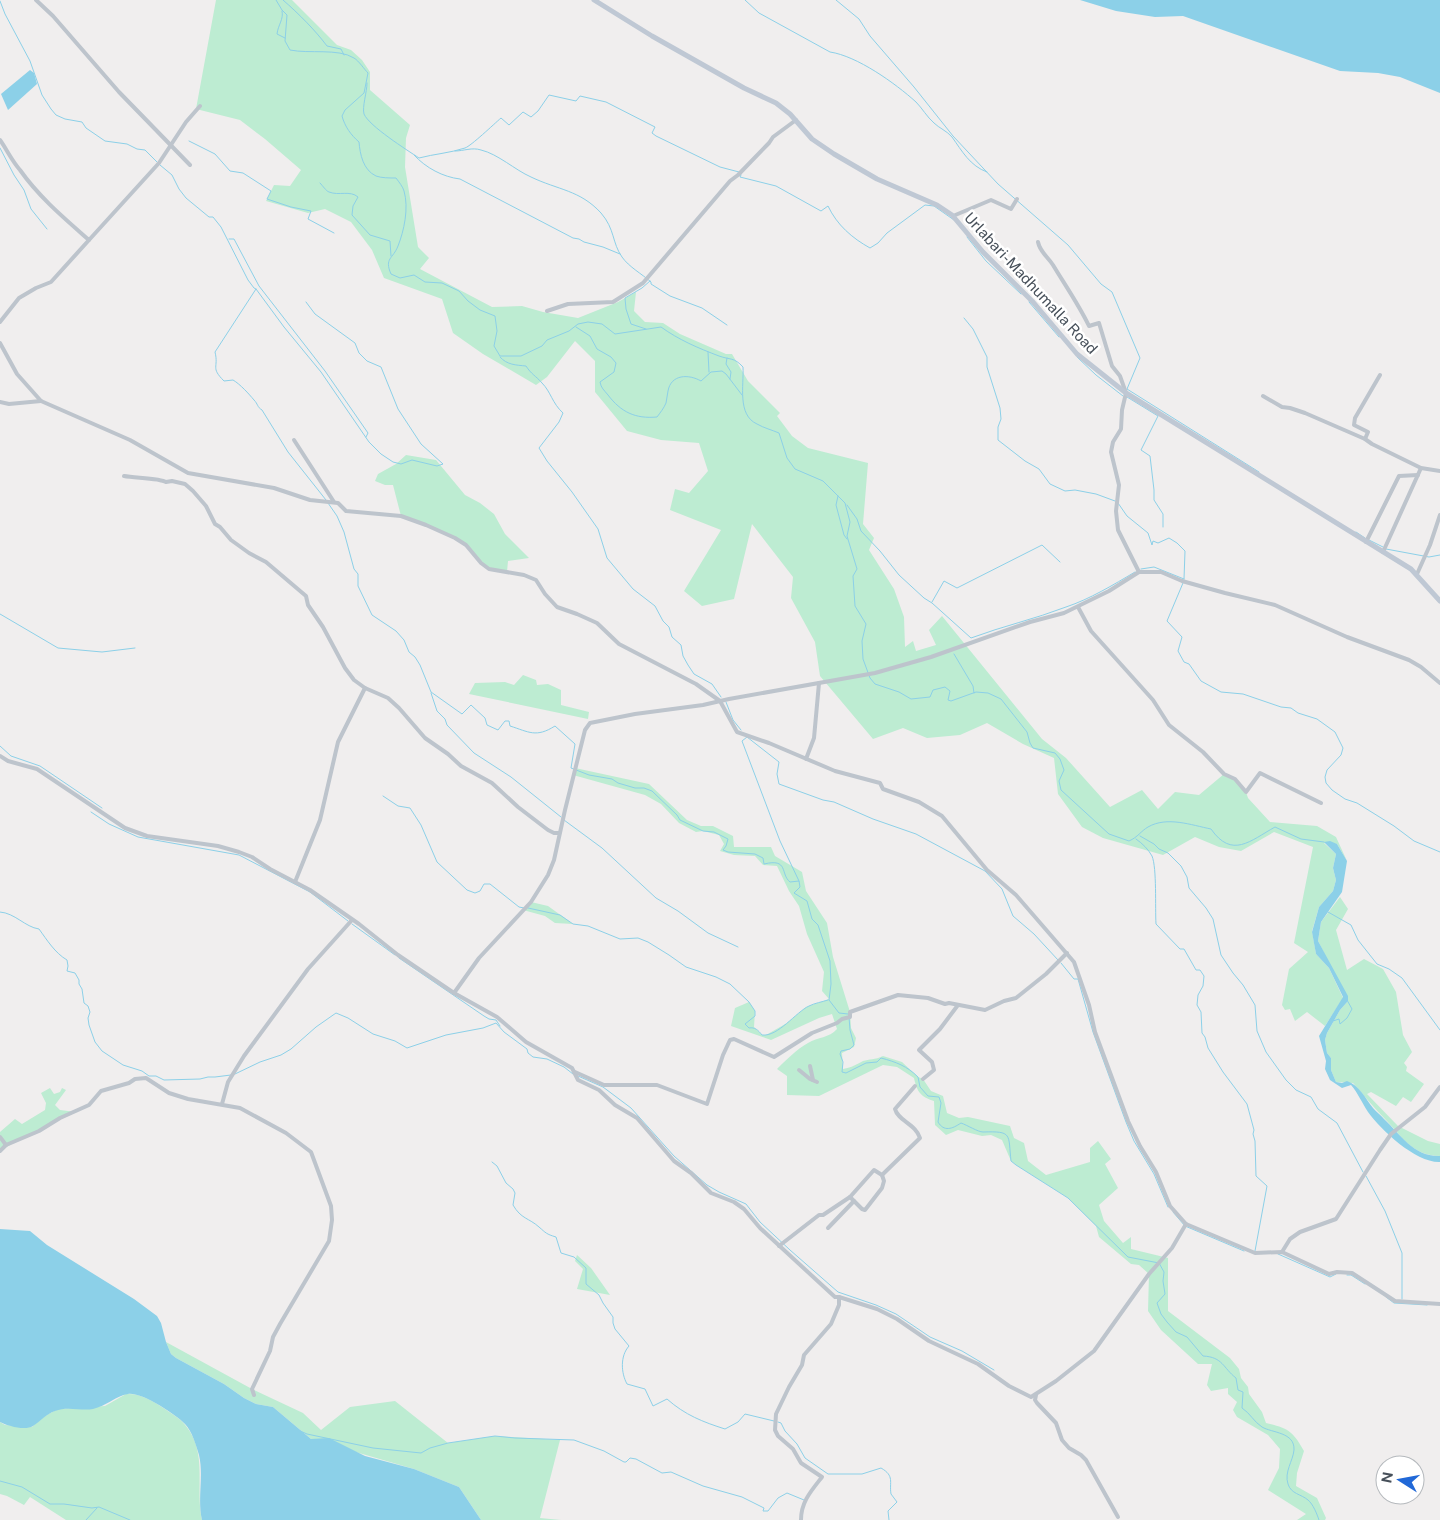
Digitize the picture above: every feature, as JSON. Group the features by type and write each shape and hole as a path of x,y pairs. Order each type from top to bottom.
{"main road":[{"name":"Urlabari-Madhumalla Road","path":"594,0 652,36 744,88 776,102 796,120 812,139 834,154 877,179 937,205 953,216 983,252 1034,302 1077,354 1126,393 1417,574 1440,601"}],"street":[{"path":"36,0 53,16 119,92 190,165"},
{"path":"0,322 19,298 51,282 159,163 172,146 186,122 200,106"},
{"path":"547,311 568,304 613,302 643,283 730,181 738,176 769,143 772,137 796,120"},
{"path":"0,140 37,192 59,215 89,240"},
{"path":"953,216 991,200 1011,209 1017,199"},
{"path":"1038,242 1040,250 1066,285 1089,326 1099,323 1112,366 1120,376 1126,393 1122,410 1122,429 1113,442 1111,452 1119,485 1116,511 1118,530 1139,572"},
{"path":"0,343 17,374 41,402 130,440 188,473 274,488 310,500 338,502 346,511 402,516 426,525 466,545 481,563 489,569 524,575 536,580 557,607 597,623 619,644 696,684 720,701 738,732 835,771 880,783 883,789 920,802 942,816 988,870 1016,895 1074,962 1089,1005 1095,1032 1128,1121 1140,1146 1156,1172 1170,1206 1186,1224 1255,1253 1282,1252 1329,1274 1337,1272 1352,1273 1395,1301 1440,1304"},
{"path":"1365,439 1368,432 1353,423 1380,375"},
{"path":"1263,396 1282,407 1305,413 1365,439 1421,468 1440,470"},
{"path":"0,402 9,404 41,402"},
{"path":"294,440 334,502"},
{"path":"1383,552 1421,468"},
{"path":"1366,542 1399,476 1418,475"},
{"path":"124,476 137,479 172,481 185,484 193,490 206,506 215,524 231,540 266,562 306,596 308,605 324,627 345,668 354,680 365,688 388,698 425,738 461,766 492,783 518,807 548,830 554,834 559,833"},
{"path":"1417,574 1430,545 1440,515"},
{"path":"454,993 478,958 531,902 548,875 554,860 585,730 590,723 635,714 703,705 875,673 1030,622 1064,613 1110,591 1139,572 1161,572 1182,581 1275,605 1347,637 1409,660 1422,667 1440,683"},
{"path":"1078,607 1091,631 1153,700 1170,725 1203,752 1224,774 1235,779 1246,792 1260,773 1321,803"},
{"path":"806,759 814,738 819,683"},
{"path":"295,882 320,820 338,742 365,688"},
{"path":"0,756 8,761 37,769 125,828 147,836 218,846 252,857 270,869 310,890 398,955 454,993 498,1017 526,1042 572,1068 575,1072 604,1085 657,1084 707,1104 723,1055 730,1040 734,1039 774,1057 812,1033 837,1023 842,1018 850,1017 850,1012 895,995 928,998 946,1004 985,1010 1004,1001 1016,998 1046,974 1067,952"},
{"path":"222,1104 228,1082 244,1056 308,969 352,920"},
{"path":"923,1080 934,1070 934,1066 919,1050 940,1029 958,1005"},
{"path":"800,1070 815,1081 810,1066"},
{"path":"575,1072 580,1082 599,1090 620,1108 637,1118 674,1161 691,1173 710,1194 734,1202 744,1209 760,1228 835,1297 877,1309 892,1316 910,1326 929,1341 978,1364 1022,1394 1031,1397 1094,1351 1149,1274 1172,1248 1186,1224"},
{"path":"0,1151 6,1145 39,1131 60,1118 89,1105 101,1091 136,1079 146,1078 169,1093 188,1099 240,1108 286,1133 311,1152 331,1206 332,1220 328,1241 273,1337 270,1351 252,1389 254,1395"},
{"path":"882,1175 920,1137 915,1128 896,1113 895,1109 915,1086"},
{"path":"1282,1252 1290,1239 1300,1232 1336,1219 1389,1136 1425,1107 1440,1088"},
{"path":"0,1137 6,1145"},
{"path":"779,1246 819,1215 823,1215 850,1197 874,1170 882,1175 884,1181 882,1188 865,1210 850,1197"},
{"path":"828,1228 854,1201"},
{"path":"801,1520 800,1510 822,1477 801,1463 793,1449 778,1436 775,1430 776,1414 802,1365 804,1355 831,1324 839,1305 839,1297"},
{"path":"1036,1395 1035,1400 1056,1423 1062,1440 1069,1448 1086,1460 1118,1517"}],"green space":[{"path":"216,0 292,0 337,45 351,50 362,60 370,72 370,90 410,125 406,138 405,167 418,247 429,258 420,269 492,307 522,306 578,318 618,302 636,292 634,311 645,322 663,323 680,334 726,354 732,354 748,381 780,413 777,416 792,436 808,448 868,463 863,524 874,538 869,550 894,589 904,617 905,647 913,641 916,651 936,645 929,630 942,616 1042,739 1066,758 1110,807 1142,790 1158,809 1175,792 1199,795 1224,774 1235,779 1246,792 1248,798 1270,822 1317,826 1336,837 1347,861 1337,844 1324,843 1336,854 1333,868 1336,880 1333,891 1319,907 1312,931 1316,954 1329,968 1343,998 1325,1026 1307,1012 1295,1021 1290,1009 1285,1010 1282,1005 1289,969 1308,952 1294,943 1313,847 1274,832 1241,851 1219,847 1195,837 1163,855 1103,838 1082,827 1058,794 1054,758 1023,744 987,723 960,735 927,738 903,728 873,739 820,676 815,642 791,598 793,577 752,524 734,599 702,606 684,591 721,530 670,510 675,489 689,493 708,471 699,443 661,440 627,431 595,392 595,361 575,341 547,377 536,385 483,354 453,333 442,299 384,278 372,250 351,222 325,209 308,213 266,201 274,185 290,186 301,170 240,120 196,109"},
{"path":"406,455 436,460 465,495 480,503 494,514 505,534 529,558 508,561 507,572 489,569 466,545 455,538 401,516 393,485 385,485 375,481 378,474 396,464"},
{"path":"523,675 536,680 537,685 548,684 561,690 561,705 589,712 588,719 469,694 475,683 505,682 514,685"},
{"path":"575,768 649,784 687,820 701,826 713,826 733,836 734,847 771,847 775,856 802,872 806,891 827,923 833,957 850,1012 851,1028 856,1038 854,1047 842,1053 843,1069 883,1056 902,1062 918,1077 923,1079 931,1091 943,1096 947,1113 959,1118 968,1117 1010,1126 1014,1138 1024,1143 1028,1161 1046,1175 1090,1162 1090,1148 1098,1141 1111,1159 1105,1164 1118,1188 1099,1205 1104,1221 1123,1243 1131,1237 1131,1249 1168,1258 1168,1311 1230,1358 1239,1369 1241,1378 1248,1387 1249,1394 1262,1412 1266,1423 1289,1431 1297,1439 1304,1451 1297,1473 1296,1486 1317,1498 1326,1518 1325,1520 1297,1520 1306,1514 1268,1490 1279,1468 1280,1449 1268,1435 1237,1417 1233,1410 1237,1402 1228,1394 1228,1388 1211,1391 1207,1385 1212,1364 1198,1364 1161,1330 1148,1311 1149,1274 1139,1265 1131,1264 1099,1237 1096,1226 1068,1198 1011,1161 1002,1140 991,1135 982,1136 958,1130 946,1135 935,1125 934,1101 923,1096 918,1090 914,1078 897,1067 883,1065 819,1096 787,1095 787,1076 777,1069 804,1045 831,1034 837,1029 832,1014 771,1040 731,1026 735,1008 749,1002 755,1011 754,1027 762,1035 766,1035 787,1023 806,1007 829,999 822,991 824,972 807,934 799,906 789,891 777,866 763,865 755,856 734,855 720,851 724,844 719,835 703,831 696,832 679,823 661,804 645,795 573,775"},
{"path":"1340,897 1348,909 1336,930 1347,970 1364,959 1383,969 1396,992 1403,1035 1412,1052 1404,1063 1407,1067 1406,1071 1424,1084 1411,1102 1403,1097 1396,1106 1371,1092 1367,1094 1398,1126 1428,1141 1440,1144 1440,1156 1430,1155 1414,1148 1376,1110 1353,1083 1336,1082 1331,1070 1331,1058 1327,1053 1325,1040 1340,1010 1348,1001 1318,941 1321,922"},
{"path":"531,902 548,906 573,924 555,923 545,916 523,910"},
{"path":"50,1088 54,1094 60,1092 62,1088 66,1090 55,1105 60,1110 76,1112 20,1139 0,1151 0,1132 15,1119 22,1124 45,1110 46,1103 41,1093"},
{"path":"577,1255 591,1268 610,1295 577,1289 583,1269 575,1261"},
{"path":"166,1342 252,1389 303,1413 321,1430 350,1407 395,1401 448,1443 495,1436 560,1440 540,1518 561,1520 481,1520 459,1487 414,1469 311,1439 273,1407 256,1404 244,1398 224,1384 176,1358 171,1354"},
{"path":"126,1394 141,1396 151,1400 182,1421 193,1437 199,1460 202,1520 66,1520 30,1497 24,1505 0,1494 0,1422 5,1425 32,1427 51,1412 59,1409 105,1406"}],"water":[{"path":"1080,0 1440,0 1440,93 1400,77 1378,73 1340,71 1183,16 1155,17 1116,11"},
{"path":"30,70 34,73 37,84 8,110 1,94"},
{"path":"1330,841 1337,844 1347,861 1342,892 1321,922 1318,941 1348,996 1348,1001 1340,1010 1325,1040 1327,1053 1331,1058 1331,1070 1336,1082 1342,1083 1347,1081 1351,1083 1409,1144 1423,1153 1440,1156 1440,1162 1420,1157 1390,1136 1368,1112 1351,1085 1342,1088 1330,1080 1325,1069 1326,1061 1319,1036 1343,997 1329,968 1316,954 1312,932 1319,907 1333,891 1336,880 1333,868 1336,854 1324,842"},
{"path":"0,1229 30,1231 47,1245 134,1299 157,1316 171,1354 176,1358 224,1384 244,1398 256,1404 273,1407 311,1439 329,1438 365,1456 414,1469 459,1487 481,1520 202,1520 200,1463 192,1434 180,1420 150,1400 134,1394 128,1394 93,1409 64,1409 55,1411 33,1426 26,1428 0,1422"}],"waterway":[{"path":"276,0 287,15 285,41 290,50 332,52 347,55 356,59 368,73 364,93 345,110 342,116 353,137 359,142 361,156 368,170 378,177 396,178 404,191 405,219 398,246 388,265 391,274 400,278 414,275 425,282 442,283 459,291 480,310 495,316 497,331 494,346 500,356 521,356 542,346 547,340 569,331 578,324 588,322 602,324 615,334 661,327 689,343 719,356 734,360 743,367 744,407 751,420 779,433 787,458 795,469 823,481 845,503 850,522 847,536 857,569 853,576 855,606 866,624 862,641 863,659 870,678 875,684 899,692 911,699 930,697 933,690 945,687 950,691 948,700 951,701 976,692 988,693 1001,699 1027,732 1033,748 1055,753 1060,759 1064,770 1059,781 1061,790 1109,834 1129,841 1148,827 1163,822 1171,822 1211,829 1226,843 1234,845 1249,842 1275,827 1301,839 1324,842"},
{"path":"283,0 327,46 341,49 344,55"},
{"path":"745,0 759,13 830,52 852,59 887,79 916,102 931,121 950,135 971,162 987,172"},
{"path":"836,0 859,19 870,36 953,136 998,184 1068,245 1101,284 1112,292 1140,358 1127,389 1259,472"},
{"path":"0,1 30,61 42,95 56,115 65,119 82,122 86,128 105,141 127,144 137,149 145,150 157,162"},
{"path":"282,11 277,34 285,38"},
{"path":"367,83 364,103 364,114 367,119 419,158 465,148 501,118 509,125 523,112 531,117 538,111 549,95 576,101 580,96 606,102 655,127 652,133 656,136 720,167 739,172"},
{"path":"189,141 215,154 230,171 243,173 271,191 267,199 311,211 308,219 334,233"},
{"path":"0,148 24,190 31,209 47,229"},
{"path":"455,151 478,149 487,152 531,177 577,195 593,205 606,219 616,246 628,264 651,282 651,284 670,296 702,308 727,325"},
{"path":"414,155 435,171 460,179 573,238 620,254"},
{"path":"160,165 172,175 186,198 209,217 213,217 221,227 248,280 321,372 369,442 381,454 393,462 401,464 412,460 437,466 443,464 421,444 398,409 381,367 367,361 359,353 355,343 315,314 306,302"},
{"path":"741,175 740,177 776,186 821,211 828,206 846,230 870,248 925,205 934,206 954,220"},
{"path":"320,183 329,192 352,194 358,197 353,206 352,215 370,235 390,241 391,256"},
{"path":"967,237 986,261 1021,294"},
{"path":"229,239 234,239 259,286 325,371 368,433 366,437"},
{"path":"646,329 631,324 625,298 650,281"},
{"path":"256,289 215,352 216,370 224,381 233,380 255,401 288,452 326,500"},
{"path":"1029,302 1059,337"},
{"path":"964,318 973,329 987,357 987,367 1000,408 1001,419 998,427 998,440 1025,461 1039,469 1050,484 1065,491 1075,490 1096,494 1115,501"},
{"path":"576,327 590,336 597,349 611,357 616,363 614,372 600,382 600,384 613,401 629,413 642,417 657,417 666,403 668,391 673,381 681,377 691,377 701,381 711,372 722,371 742,395"},
{"path":"708,352 709,372"},
{"path":"500,357 509,363 526,366 545,386 563,413 559,422 539,448 598,529 607,558 633,589 655,606 663,621 669,627 672,637 681,645 683,656 694,674 712,684 721,697"},
{"path":"1077,357 1123,396"},
{"path":"727,358 726,364 731,372 730,379"},
{"path":"1127,397 1158,416 1141,450 1150,456 1154,500 1163,514 1163,527"},
{"path":"838,496 836,505 844,535 847,539"},
{"path":"328,503 337,516 344,532 354,569 358,574 358,586 372,615 396,631 404,640 409,652 420,665 431,692 462,714 471,705 485,718 487,725 498,730 505,721 509,721 510,726 532,733 543,732 555,726 575,744 571,768 589,775 612,779 618,783 652,791 680,820 703,831 714,832 728,839 723,850 755,854 763,858 764,864 777,863 781,865 790,882 799,881 800,887 794,893 807,901 812,919 818,925 830,961 831,984 829,1000 839,1013 848,1014"},
{"path":"1118,503 1127,516 1148,533 1152,545 1153,541 1158,543 1169,538 1185,551 1184,579"},
{"path":"847,505 857,519 861,531 899,575 971,638 1075,604 1135,572"},
{"path":"1356,532 1365,538"},
{"path":"1369,540 1383,547"},
{"path":"932,602 944,581 957,588 1042,545 1060,562"},
{"path":"1386,549 1429,557 1440,555"},
{"path":"1141,569 1154,567 1184,579"},
{"path":"1183,583 1167,621 1182,637 1178,651 1184,662 1189,664 1201,681 1221,692 1243,694 1281,707 1291,708 1298,713 1317,719 1335,732 1343,748 1341,755 1327,770 1325,777 1326,783 1332,790 1394,826 1414,841 1440,852"},
{"path":"0,614 58,648 102,652 135,648"},
{"path":"954,654 973,686 974,693"},
{"path":"431,693 437,711 445,719 447,725 474,753 511,777 561,817"},
{"path":"726,702 733,720 741,730"},
{"path":"799,881 780,841 742,741 747,737 779,762 777,774 779,784 823,800 834,802 873,819 916,834 985,871 1002,889 1013,916 1034,934 1058,960"},
{"path":"0,746 11,756 40,766 102,808"},
{"path":"383,796 398,806 410,808 421,825 437,862 467,890 475,893 480,891 484,884 490,884 519,907 524,908"},
{"path":"91,812 109,824 138,837 239,855 310,892 348,921"},
{"path":"564,820 602,848 656,898 708,933 738,947"},
{"path":"1140,836 1168,853 1181,866 1187,877 1189,888 1213,919 1221,955 1255,1005 1257,1031 1266,1052 1286,1080 1296,1090 1311,1097 1318,1109 1337,1123 1363,1172"},
{"path":"1136,839 1149,851 1154,862 1156,924 1180,949 1184,949 1196,970 1200,970 1204,976 1197,1005 1201,1012 1202,1033 1208,1048 1223,1072 1247,1104 1254,1130 1256,1176 1267,1186 1255,1251"},
{"path":"528,908 560,915 573,924 588,926 620,939 638,938 648,942 686,967 730,984 749,1002 755,1011 755,1016 745,1024 749,1028 756,1029 762,1035 774,1032 809,1006 828,1000"},
{"path":"0,912 39,929 55,950 67,960 67,971 75,973 79,980 84,1003 88,1006 90,1012 88,1018 89,1025 95,1042 102,1051 123,1065 164,1080 200,1079 231,1075"},
{"path":"1328,912 1351,925 1358,940 1377,964 1389,969 1402,978 1440,1030"},
{"path":"352,924 395,955"},
{"path":"399,958 484,1016 496,1020 500,1026"},
{"path":"1061,963 1074,979 1078,979 1093,1032 1126,1122 1134,1141 1154,1174 1168,1207"},
{"path":"1333,1021 1339,1019 1340,1024 1347,1018 1352,1009 1347,1000"},
{"path":"235,1074 291,1049 316,1027 336,1013 348,1018 373,1034 395,1041 407,1048 446,1035 483,1028 496,1023 504,1032 527,1049 528,1053 533,1057 547,1059 564,1067 573,1074"},
{"path":"849,1017 854,1045 850,1049 841,1051 842,1072 846,1073 866,1063 877,1062 881,1058 905,1067 918,1077 920,1087 928,1096 939,1097 941,1103 938,1122 940,1125 951,1128 961,1123 981,1132 1000,1132 1004,1134 1009,1140 1011,1161 1068,1198 1128,1257 1159,1263 1164,1272 1165,1294 1157,1303 1161,1314 1176,1332 1187,1337 1203,1356 1215,1358 1236,1378 1238,1390 1243,1392 1242,1408 1257,1423 1266,1429 1287,1436 1291,1440 1294,1450 1287,1475 1289,1487 1310,1502 1319,1520"},
{"path":"578,1076 603,1087 631,1108 674,1156 707,1185 746,1204 760,1222 838,1292 896,1314 930,1337 962,1351 994,1370"},
{"path":"492,1162 497,1166 506,1183 513,1189 515,1193 513,1205 519,1213 546,1233 556,1237 561,1253 574,1257 586,1268 586,1284 599,1295 613,1317 615,1329 629,1346 624,1355 622,1365 627,1384 645,1389 653,1406 667,1399 694,1417 725,1429 738,1422 745,1414 774,1421"},
{"path":"1366,1176 1385,1211 1402,1253 1402,1299"},
{"path":"1173,1212 1185,1226 1244,1251"},
{"path":"1278,1254 1330,1277 1336,1274"},
{"path":"1347,1275 1351,1275 1365,1284"},
{"path":"1386,1297 1394,1303 1427,1305"},
{"path":"778,1422 781,1423 785,1431 797,1444 805,1458 828,1474 862,1474 881,1468 885,1471 891,1480 891,1494 897,1502 888,1511 889,1520"},
{"path":"298,1430 307,1434 373,1448 421,1453 430,1448 448,1443 495,1436 574,1440 604,1451 624,1462 630,1458 636,1459 662,1473 671,1472 703,1486 742,1497 764,1508 763,1511 768,1511 778,1498 787,1493 804,1500"},
{"path":"0,1481 22,1487 50,1504 99,1507 130,1520"},
{"path":"86,1520 97,1508"}]}
